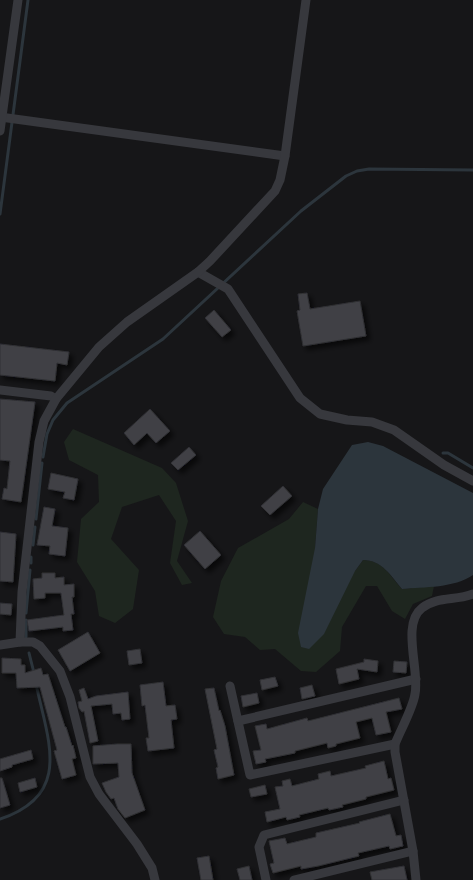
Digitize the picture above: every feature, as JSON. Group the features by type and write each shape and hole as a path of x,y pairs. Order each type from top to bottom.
{"street":[{"path":"0,131 7,118 18,0"},
{"path":"20,642 22,592 39,442 44,420 56,399 99,348 120,328 210,262 275,191 280,180 285,156 306,0"},
{"path":"7,118 285,156"},
{"path":"198,272 228,289 300,398 320,414 347,420 372,422 394,430 444,465 473,482"},
{"path":"0,390 51,396 56,399"},
{"path":"416,880 413,851 395,752 395,744 415,694 416,680 412,630 415,617 420,609 436,600 473,594"},
{"path":"0,645 33,642 40,646 60,671 70,697 90,776 99,794 137,844 152,868 155,880"},
{"path":"238,721 416,680"},
{"path":"230,686 250,775 395,744"},
{"path":"266,880 259,847 264,835 404,800"},
{"path":"294,880 413,851"}],"shaded area":[{"path":"73,429 162,468 176,483 188,521 177,561 192,583 182,585 170,563 176,521 159,495 122,507 111,539 139,570 133,609 115,623 99,616 95,591 77,562 81,519 99,502 98,475 69,460 64,442"},
{"path":"368,442 383,446 473,493 473,575 448,585 402,589 381,566 363,560 355,571 324,634 309,649 301,647 298,633 315,548 318,509 323,489 352,445"},
{"path":"303,502 318,509 315,548 355,571 363,560 376,563 386,570 402,589 434,586 432,596 413,604 405,619 392,611 377,586 366,586 342,627 340,651 316,672 301,671 275,649 260,650 245,637 224,634 213,617 221,581 238,548 289,519"}],"building":[{"path":"307,293 310,309 360,301 366,336 303,346 297,311 300,310 298,294"},
{"path":"214,310 231,330 222,337 205,318"},
{"path":"0,344 69,352 67,365 57,363 55,381 0,375"},
{"path":"0,399 35,402 21,502 2,499 4,488 7,489 10,461 0,460"},
{"path":"150,409 170,431 156,443 147,433 134,445 124,433"},
{"path":"189,447 196,455 178,470 171,463"},
{"path":"51,473 78,479 74,500 63,498 65,492 48,489"},
{"path":"283,486 292,496 270,515 261,506"},
{"path":"44,507 55,509 52,526 68,528 65,556 49,554 50,546 37,545"},
{"path":"200,531 221,555 205,569 184,545"},
{"path":"0,532 16,534 13,582 0,581"},
{"path":"42,573 55,573 55,578 64,577 64,585 74,584 74,597 72,597 74,614 71,614 73,630 63,631 63,627 29,631 27,620 64,615 61,593 45,593 45,598 34,599 33,579 42,578"},
{"path":"0,603 12,604 11,615 0,614"},
{"path":"88,632 100,653 70,671 58,650"},
{"path":"140,649 142,663 129,665 127,651"},
{"path":"2,658 21,659 21,665 25,665 25,673 41,668 43,675 48,674 65,727 73,745 76,758 72,759 76,775 62,779 54,751 57,750 40,687 17,688 16,673 2,673"},
{"path":"364,659 378,661 377,672 357,669 359,679 339,684 336,669 364,662"},
{"path":"394,661 407,662 406,673 393,672"},
{"path":"275,677 278,686 262,690 260,680"},
{"path":"163,682 166,706 175,705 177,719 171,720 174,748 148,751 146,738 149,738 145,705 142,706 140,685"},
{"path":"312,685 315,696 302,699 300,688"},
{"path":"84,688 88,699 96,696 128,692 130,719 122,720 121,713 113,714 112,704 91,706 98,741 90,743 84,711 82,712 79,708 78,702 82,701 79,690"},
{"path":"214,688 219,711 225,726 234,775 218,779 216,768 218,767 214,750 217,749 205,689"},
{"path":"257,693 259,703 243,707 241,696"},
{"path":"399,698 402,709 386,712 391,732 376,735 372,718 356,722 360,738 328,748 327,743 295,751 295,753 265,759 266,762 256,764 253,751 261,750 255,726 266,724 267,729 307,718 308,721"},
{"path":"131,744 132,773 145,810 125,818 118,809 114,798 111,799 102,783 119,777 118,763 93,764 93,746"},
{"path":"31,750 33,759 12,765 12,767 0,771 0,759"},
{"path":"384,761 388,779 391,778 394,790 342,805 343,807 329,810 328,808 287,820 286,817 267,822 265,812 280,809 275,787 283,786 282,781 290,779 292,786 319,779 318,774 330,771 331,776 366,768 365,766"},
{"path":"0,778 2,778 10,805 0,808"},
{"path":"35,778 37,787 20,792 18,783"},
{"path":"265,785 267,794 251,797 249,789"},
{"path":"390,814 396,836 401,835 403,846 390,849 389,846 358,853 359,856 318,866 301,869 301,866 273,873 270,864 274,863 269,841 285,838 287,844 316,837 316,833"},
{"path":"209,856 213,880 201,880 197,858"},
{"path":"249,866 252,880 240,880 237,869"},
{"path":"404,866 407,880 372,880 370,872"}],"waterway":[{"path":"0,214 28,0"},
{"path":"43,457 47,434 53,420 67,403 163,339 301,211 346,176 357,171 369,169 473,170"},
{"path":"443,453 448,453 473,468"},
{"path":"36,519 42,463"},
{"path":"33,545 35,527"},
{"path":"31,557 31,563"},
{"path":"26,613 30,570"},
{"path":"26,620 26,637"},
{"path":"29,653 34,673"},
{"path":"0,819 23,809 38,796 47,781 50,764 49,745 36,684"}]}
